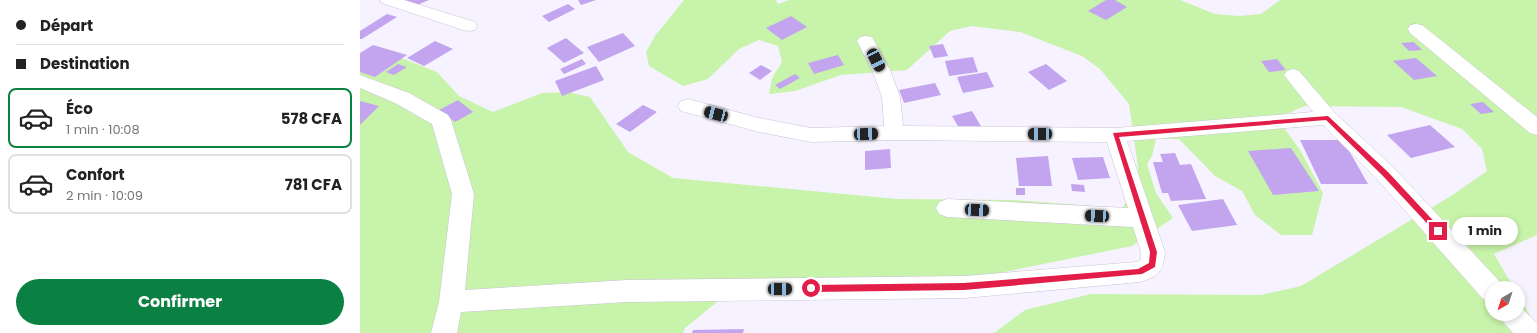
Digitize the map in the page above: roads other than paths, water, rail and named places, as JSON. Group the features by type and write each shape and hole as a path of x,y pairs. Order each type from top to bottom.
{"street":[{"path":"388,0 468,26"},
{"path":"1416,29 1537,128"},
{"path":"866,41 881,70 891,97 894,133"},
{"path":"1293,75 1328,118 1386,174 1485,283"},
{"path":"360,81 402,98 441,120 464,194 451,302 444,333"},
{"path":"688,106 759,125 812,136 894,133 1115,135 1328,118"},
{"path":"451,302 626,290 964,287 1140,272 1152,264 1153,252 1115,135"},
{"path":"947,208 1142,218"},
{"path":"1518,321 1529,333"}]}
